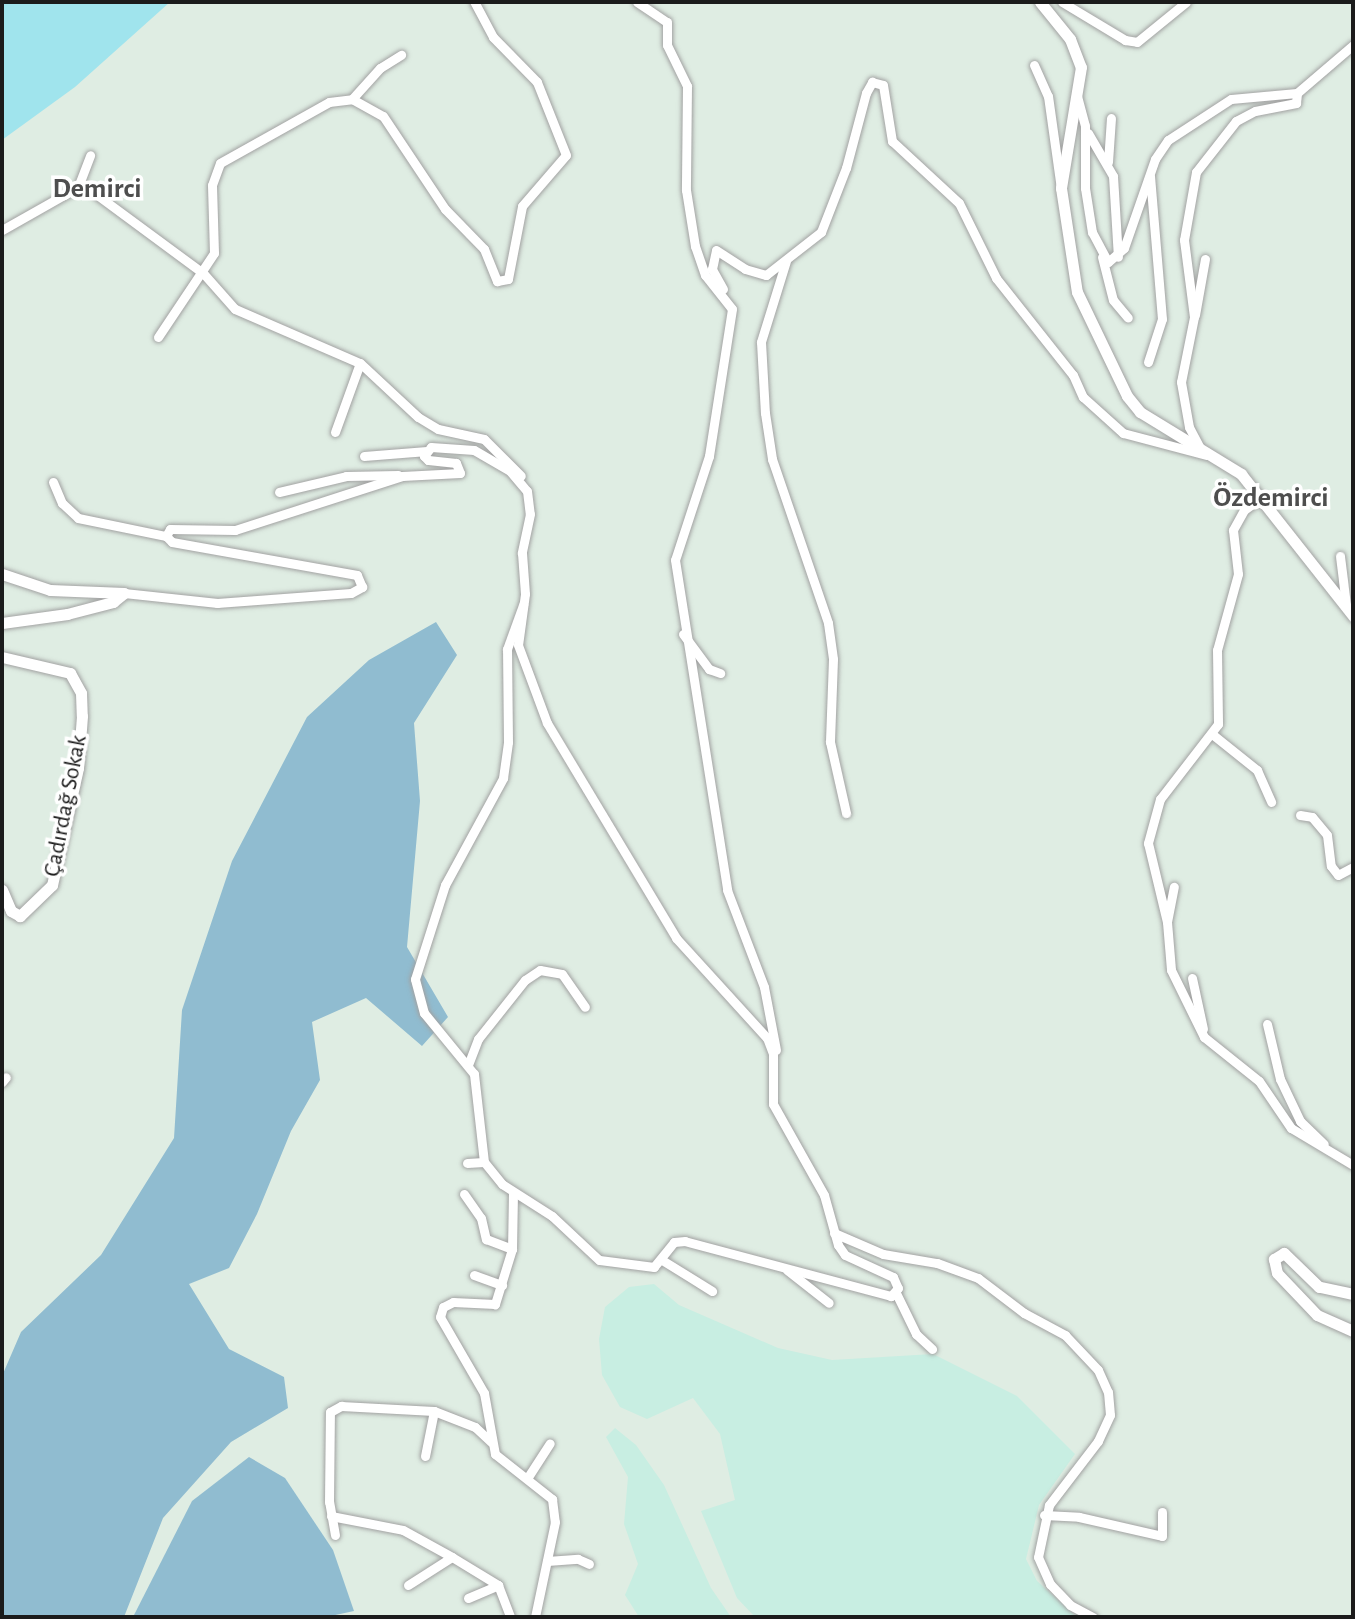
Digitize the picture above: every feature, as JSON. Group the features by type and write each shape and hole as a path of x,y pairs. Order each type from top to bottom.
{"street":[{"path":"352,99 383,116 445,209 484,249 497,281 508,279 522,206 566,155 537,82 493,37 474,2"},
{"path":"637,2 667,22 667,45 687,86 686,190 695,246 705,275 728,299"},
{"path":"1040,2 1078,53 1077,96 1061,188"},
{"path":"1062,2 1125,40 1137,42 1186,2"},
{"path":"1101,254 1108,262 1118,257 1149,174 1168,140 1221,104 1297,93 1353,45"},
{"path":"158,337 214,253 212,185 220,163 318,105 352,99 401,55"},
{"path":"1034,65 1048,96 1077,292 1127,396 1140,412 1241,474 1350,610"},
{"path":"932,1349 916,1334 896,1293 893,1277 845,1255 834,1233 824,1195 773,1104 775,1035 764,987 727,890 683,634 675,560 709,456 732,309 712,269 716,250 755,274 766,275 786,261 827,222 866,93 872,82 883,85 892,141 959,203 996,278 1073,375 1083,397 1123,433 1206,455"},
{"path":"1194,317 1184,240 1200,161 1245,115 1296,103 1297,93"},
{"path":"1077,96 1085,126 1085,188 1113,300 1128,318"},
{"path":"1108,166 1111,118"},
{"path":"1085,126 1108,166 1115,187 1118,257"},
{"path":"78,187 90,155"},
{"path":"1148,362 1162,319 1149,174"},
{"path":"2,230 78,187 89,189 203,273 245,315 360,363 428,424 484,439 509,458 527,491 531,520 522,553 523,605 518,645 566,759 667,925 767,1038 773,1060"},
{"path":"1205,259 1194,317 1184,349 1181,394 1193,438 1206,455"},
{"path":"786,261 761,342 765,413 772,459 828,623 833,659 830,742 846,813"},
{"path":"335,432 360,363"},
{"path":"364,456 427,451 437,446 474,450 510,471 527,491"},
{"path":"279,492 351,476 460,473 456,463 428,460 427,451"},
{"path":"166,536 170,529 235,530 402,476"},
{"path":"2,574 50,590 240,603 320,592 351,593 362,587 357,575 336,569 172,542 166,536 78,518 62,503 53,482"},
{"path":"1262,497 1244,510 1233,530 1238,574 1217,650 1220,713 1212,734 1160,799 1148,831 1167,922 1171,970 1204,1037 1259,1081 1291,1128 1353,1165"},
{"path":"1340,556 1350,610"},
{"path":"2,623 67,614 113,602 124,593"},
{"path":"523,605 507,649 508,742 503,778 445,885 416,968 421,1007 468,1065 475,1080 484,1162 513,1193 552,1216 599,1260 648,1268 662,1260 680,1240 774,1262 880,1296 896,1293"},
{"path":"683,634 709,669 720,673"},
{"name":"Çadırdağ Sokak","path":"2,657 70,673 81,693 82,716 78,768 52,885 20,916 11,911 2,890"},
{"path":"1212,734 1257,770 1271,802"},
{"path":"1300,815 1312,817 1327,835 1334,856 1331,866 1338,875 1353,867"},
{"path":"1167,922 1174,887"},
{"path":"468,1065 478,1039 525,980 540,970 562,974 585,1007"},
{"path":"1192,978 1204,1037"},
{"path":"1267,1024 1271,1058 1300,1121 1342,1159"},
{"path":"467,1163 484,1162"},
{"path":"513,1193 512,1249 495,1304 486,1307 453,1302 443,1307 440,1317 484,1393 495,1454 552,1499 555,1522 535,1617"},
{"path":"464,1194 481,1218 486,1239 512,1249"},
{"path":"834,1233 883,1254 937,1263 978,1278 1024,1313 1065,1335 1094,1365 1108,1392 1110,1415 1101,1437 1044,1515 1040,1569 1070,1605 1093,1617"},
{"path":"1353,1294 1319,1287 1284,1253 1274,1259 1277,1273 1317,1315 1353,1331"},
{"path":"662,1260 712,1291"},
{"path":"774,1262 829,1303"},
{"path":"474,1275 502,1285"},
{"path":"335,1535 331,1516 330,1412 341,1406 434,1411 475,1427 491,1442"},
{"path":"425,1456 434,1411"},
{"path":"528,1477 550,1443"},
{"path":"1044,1515 1079,1517 1162,1536 1162,1512"},
{"path":"331,1516 403,1530 452,1557 498,1585 510,1617"},
{"path":"408,1585 452,1557"},
{"path":"547,1561 578,1559 589,1564"},
{"path":"468,1598 498,1585"}],"shaded area":[{"path":"2,2 170,2 75,87 2,140"},
{"path":"436,622 457,655 414,723 420,801 407,947 448,1017 422,1046 366,998 312,1022 320,1080 291,1131 257,1214 229,1268 189,1284 229,1349 284,1377 288,1408 231,1442 163,1518 124,1617 2,1617 2,1376 21,1332 101,1255 174,1138 182,1010 232,861 307,717 369,660"},
{"path":"654,1284 679,1305 778,1348 832,1360 933,1354 1017,1396 1075,1454 1039,1505 1026,1559 1037,1581 1077,1617 755,1617 737,1598 701,1511 735,1500 720,1434 693,1398 647,1419 620,1407 602,1375 599,1339 605,1307 629,1287"},
{"path":"615,1428 636,1445 664,1485 711,1588 731,1617 639,1617 625,1595 638,1564 624,1524 628,1477 606,1437"},
{"path":"249,1457 285,1478 333,1550 354,1611 326,1617 133,1617 192,1501"}],"district":[{"name":"Demirci","path":"97,189"},
{"name":"Özdemirci","path":"1271,498"}]}
